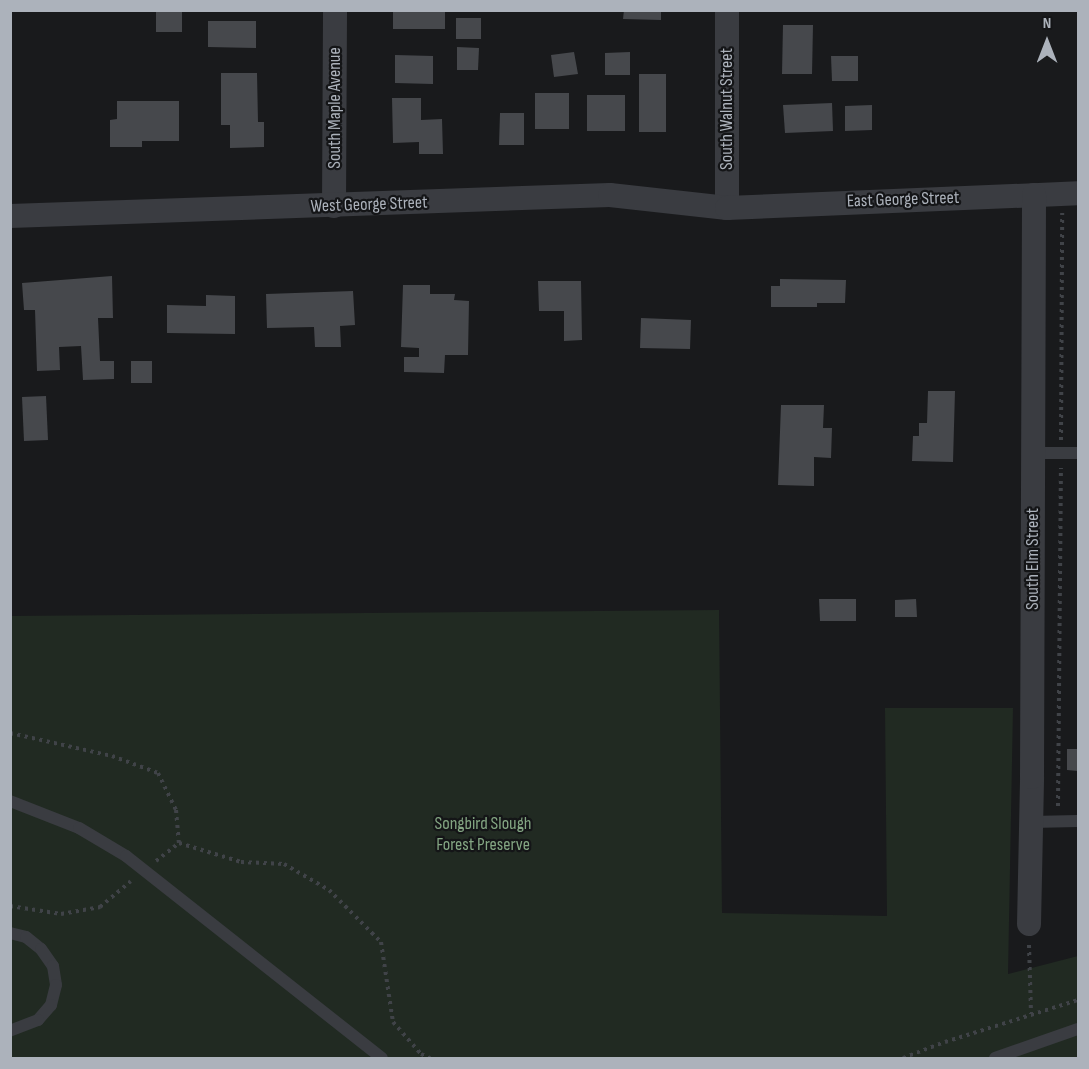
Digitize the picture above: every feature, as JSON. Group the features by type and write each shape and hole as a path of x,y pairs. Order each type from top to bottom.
{"street":[{"name":"South Maple Avenue","path":"334,207 335,10"},
{"name":"South Walnut Street","path":"727,10 727,208"},
{"name":"East George Street","path":"727,208 1070,194"},
{"name":"West George Street","path":"10,216 334,207 610,195 727,208"},
{"name":"South Elm Street","path":"1029,924 1034,195"}],"lane":[{"path":"1033,453 1078,453"},
{"path":"10,801 79,828 126,856 382,1059"},
{"path":"1031,822 1078,821"},
{"path":"10,933 26,937 41,949 54,966 56,985 51,1005 38,1020 23,1028 10,1031"},
{"path":"995,1059 1078,1029"}],"path":[{"path":"1058,822 1061,453 1070,194"},
{"path":"10,733 112,756 158,773 176,810 179,843"},
{"path":"10,906 61,914 100,907 179,843"},
{"path":"179,843 241,862 284,864 329,890 381,942 393,1022 421,1054 430,1059"},
{"path":"1029,924 1031,1014"},
{"path":"903,1059 945,1041 1078,1000"}],"green space":[{"name":"Songbird Slough Forest Preserve","path":"719,610 722,913 887,916 885,708 1013,708 1008,974 1078,956 1078,1058 11,1058 10,616"}],"building":[{"path":"156,10 182,10 182,32 156,32"},
{"path":"393,10 445,10 445,29 393,29"},
{"path":"624,10 661,10 661,20 623,19"},
{"path":"456,18 481,18 481,39 456,39"},
{"path":"208,21 256,21 256,48 208,47"},
{"path":"783,25 813,25 812,74 782,74"},
{"path":"457,47 479,48 478,70 457,70"},
{"path":"574,52 578,74 554,77 551,55"},
{"path":"630,52 630,75 605,75 605,53"},
{"path":"395,55 433,56 433,84 395,83"},
{"path":"831,56 858,56 858,81 832,81"},
{"path":"221,73 257,73 258,122 264,122 264,147 230,148 230,125 221,125"},
{"path":"639,74 666,74 666,132 639,132"},
{"path":"535,93 569,93 569,129 535,129"},
{"path":"587,95 625,95 625,131 587,131"},
{"path":"392,98 421,98 421,120 442,119 443,154 419,154 419,142 393,143"},
{"path":"117,101 179,101 179,141 142,141 142,147 110,147 110,120 117,119"},
{"path":"832,103 833,131 785,133 783,105"},
{"path":"872,105 872,130 845,131 845,106"},
{"path":"500,113 524,113 524,145 499,145"},
{"path":"112,276 113,318 98,318 100,361 114,361 114,379 83,380 81,346 59,347 60,370 37,371 35,310 24,310 22,283"},
{"path":"780,279 846,280 845,303 817,303 817,307 771,307 771,286 780,286"},
{"path":"538,281 581,281 582,340 564,341 564,311 539,311"},
{"path":"403,285 430,285 430,294 455,294 454,300 469,301 468,355 445,355 444,373 404,372 404,357 419,357 419,348 401,347"},
{"path":"353,291 355,325 340,326 341,347 315,347 314,327 267,328 266,294"},
{"path":"206,295 235,296 235,334 167,333 167,305 206,306"},
{"path":"641,318 691,320 690,349 640,348"},
{"path":"131,361 152,361 152,383 131,383"},
{"path":"928,391 955,391 953,462 912,461 913,436 919,436 919,423 927,423"},
{"path":"46,396 48,440 24,441 22,397"},
{"path":"781,405 824,405 823,428 832,428 831,458 814,457 814,486 778,485"},
{"path":"819,599 856,599 856,621 820,621"},
{"path":"916,599 917,617 895,617 895,600"},
{"path":"1067,749 1078,749 1078,771 1067,770"}]}
